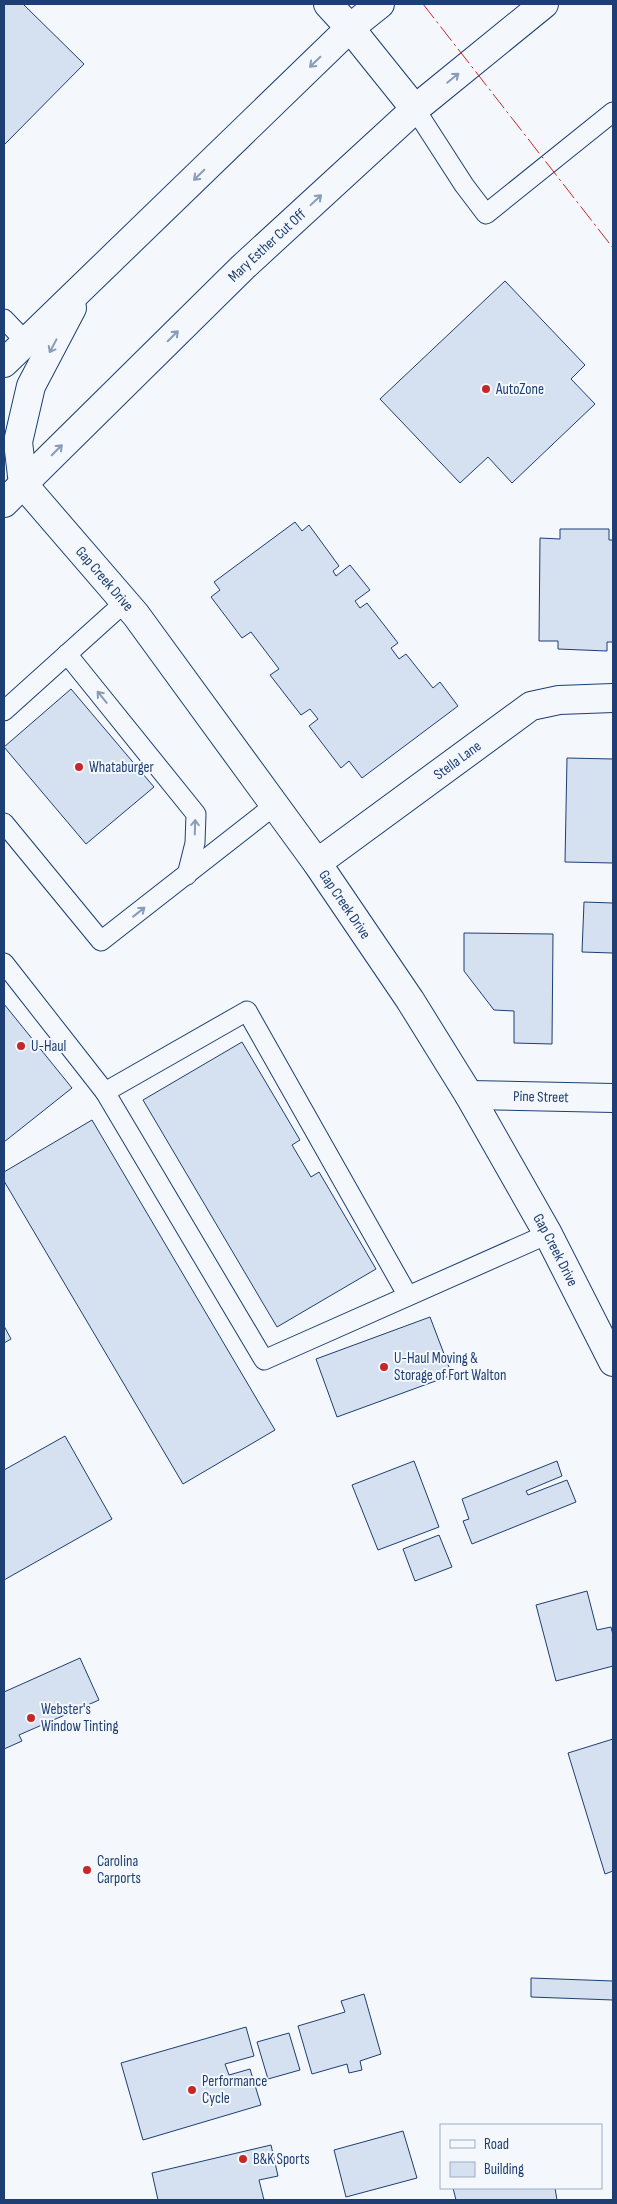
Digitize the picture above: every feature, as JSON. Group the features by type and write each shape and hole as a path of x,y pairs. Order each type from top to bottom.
{"street":[{"path":"328,4 350,28 415,109"},
{"path":"4,364 350,28 380,4"},
{"name":"Mary Esther Cut Off","path":"13,493 243,267 415,109 544,4"},
{"path":"13,493 18,442 32,386 83,287"},
{"name":"Gap Creek Drive","path":"13,493 125,602 316,863 410,1000 470,1095 548,1234 613,1362"},
{"name":"Stella Lane","path":"316,863 531,706 559,700 613,698"},
{"name":"Pine Street","path":"470,1095 613,1098"}],"lane":[{"path":"415,109 464,185 486,214 613,112"},
{"path":"4,319 26,342"},
{"path":"4,711 125,602"},
{"path":"67,654 196,814 194,843 187,875"},
{"path":"4,823 100,941 275,805"},
{"path":"4,963 105,1092 264,1360 548,1234"},
{"path":"105,1092 247,1011 408,1296"}],"building":[{"path":"4,4 23,4 84,64 4,145"},
{"name":"AutoZone","path":"505,281 585,365 571,379 595,404 512,483 488,457 460,483 380,399"},
{"path":"295,522 302,531 309,525 339,566 333,571 336,576 350,565 370,590 355,601 360,608 367,603 398,643 391,648 399,659 406,654 433,688 440,682 458,706 362,778 349,761 341,768 309,726 318,719 310,709 301,715 270,675 279,669 251,632 242,638 211,597 220,590 214,582"},
{"path":"560,529 609,529 609,540 613,540 613,642 607,642 607,651 558,649 558,641 539,641 540,538 560,539"},
{"name":"Whataburger","path":"71,689 154,787 86,844 4,747"},
{"path":"567,758 613,759 613,863 565,862"},
{"path":"584,902 613,903 613,953 582,952"},
{"path":"464,933 553,934 552,1044 514,1043 514,1011 494,1010 464,971"},
{"name":"U-Haul","path":"4,1004 72,1088 4,1142"},
{"path":"242,1042 300,1140 292,1145 311,1177 319,1172 376,1269 277,1327 143,1100"},
{"path":"92,1120 275,1430 183,1484 4,1181 4,1172"},
{"name":"U-Haul Moving & Storage of Fort Walton","path":"430,1317 452,1375 337,1417 316,1359"},
{"path":"4,1326 11,1339 4,1343"},
{"path":"65,1436 112,1519 4,1580 4,1470"},
{"path":"414,1461 439,1527 378,1550 352,1485"},
{"path":"557,1461 562,1476 526,1491 528,1495 567,1480 576,1502 472,1544 463,1521 469,1519 462,1499"},
{"path":"439,1535 452,1567 415,1581 403,1549"},
{"path":"587,1591 597,1630 611,1627 613,1635 613,1666 556,1681 536,1605"},
{"name":"Webster's Window Tinting","path":"80,1658 99,1700 19,1735 22,1741 4,1749 4,1692"},
{"path":"613,1739 613,1871 605,1874 568,1753"},
{"path":"531,1978 613,1981 613,2000 531,1997"},
{"path":"364,1994 381,2054 360,2061 362,2070 349,2073 347,2064 312,2074 298,2026 345,2012 341,2001"},
{"name":"Performance Cycle","path":"246,2027 254,2056 225,2064 229,2075 250,2069 261,2105 143,2140 121,2063"},
{"path":"289,2033 300,2070 268,2079 257,2042"},
{"path":"403,2131 417,2178 346,2197 334,2150"},
{"name":"B&K Sports","path":"271,2145 278,2176 259,2180 264,2200 158,2200 152,2173"},
{"path":"453,2189 555,2189 557,2200 456,2200"}],"power":[{"path":"423,4 613,248"}],"place":[{"name":"AutoZone","path":"486,389"},
{"name":"Whataburger","path":"79,767"},
{"name":"U-Haul","path":"21,1046"},
{"name":"U-Haul Moving & Storage of Fort Walton","path":"384,1367"},
{"name":"Webster's Window Tinting","path":"31,1718"},
{"name":"Carolina Carports","path":"87,1870"},
{"name":"Performance Cycle","path":"192,2090"},
{"name":"B&K Sports","path":"243,2159"}]}
